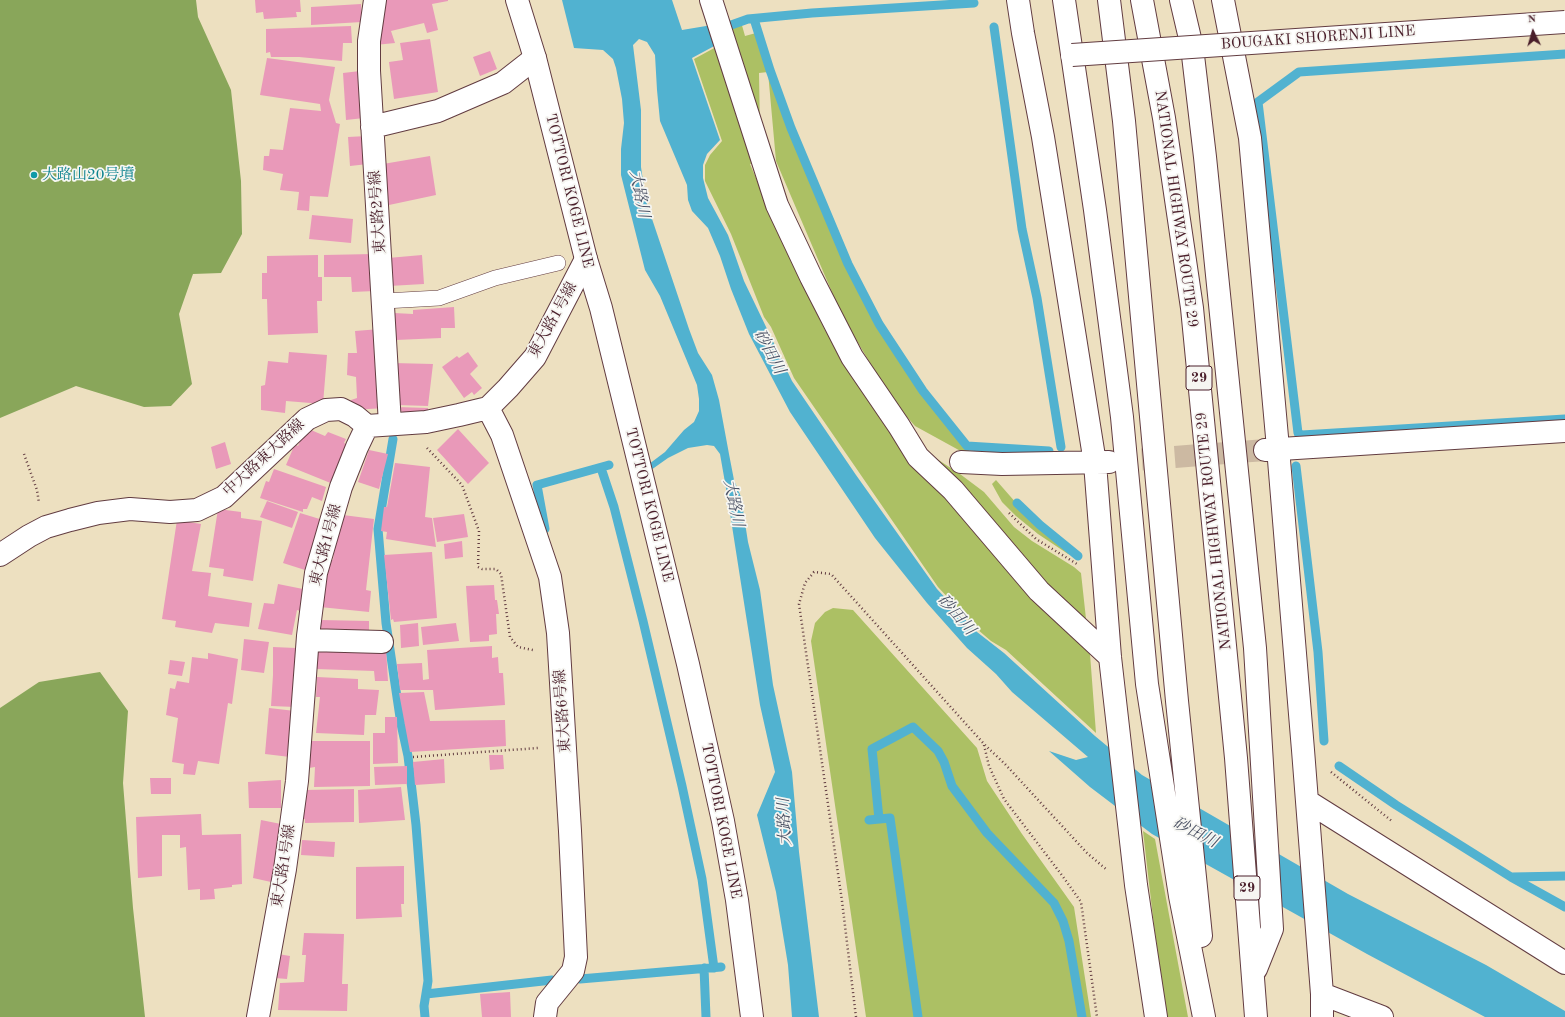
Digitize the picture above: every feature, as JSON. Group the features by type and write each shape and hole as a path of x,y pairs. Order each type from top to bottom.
{"main road":[{"name":"東大路2号線","path":"375,0 369,49 372,126 384,301 400,424"},
{"name":"TOTTORI KOGE LINE","path":"516,0 535,58 586,259 600,308 688,664 723,821 737,900 752,1017"},
{"path":"711,0 777,205 810,276 852,356 900,426 918,457 953,490 1039,591 1110,657"},
{"path":"1018,0 1102,462 1110,657 1136,885 1156,1017"},
{"path":"1064,0 1095,210 1122,417 1147,684 1180,896 1204,1017"},
{"path":"1109,0 1124,121 1177,702 1209,1017"},
{"name":"NATIONAL HIGHWAY ROUTE 29","path":"1142,0 1164,118 1192,308 1236,758 1254,974 1256,1017"},
{"path":"1181,0 1192,47 1232,408 1255,648 1272,929 1254,974"},
{"path":"1223,0 1250,138 1271,449 1307,800 1322,994 1322,1017"},
{"name":"BOUGAKI SHORENJI LINE","path":"1072,55 1565,22"},
{"path":"372,126 438,111 503,82 535,58"},
{"name":"東大路1号線","path":"488,408 535,357 586,259"},
{"path":"367,426 426,422 488,408"},
{"name":"東大路6号線","path":"488,408 502,436 550,577 559,650 576,957 573,971 547,1003 545,1017"},
{"name":"中大路東大路線","path":"0,555 29,536 46,528 98,513 130,509 170,512 197,510 224,497 307,419 326,410 342,409 355,416 367,426"},
{"name":"東大路1号線","path":"258,1017 285,869 297,781 308,640 316,573 341,487 367,426"},
{"path":"1271,449 1565,431"},
{"path":"961,462 1002,464 1102,462"},
{"path":"308,640 382,642"},
{"path":"1307,800 1565,963"},
{"path":"1322,994 1382,1017"}],"lane":[{"path":"384,301 439,298 495,278 558,263"}],"path":[{"path":"400,424 419,438 462,485 479,531 480,540 478,567 482,569 496,569 501,574 510,637 518,647 538,651 559,650"},
{"path":"24,454 37,490 39,518 46,528"},
{"path":"856,1017 842,901 799,604 805,584 814,572 831,574 984,744 1005,764 1087,853 1104,868 1136,885"},
{"path":"984,744 989,766 1004,799 1081,902 1097,1017"},
{"path":"413,757 565,746"}],"green space":[{"path":"0,0 196,0 198,17 231,90 241,181 242,234 221,273 193,274 179,314 192,384 171,406 144,407 76,386 0,418"},
{"path":"741,22 745,36 756,33 790,132 846,265 878,325 922,392 973,455 966,454 915,426 893,401 843,318 776,161 768,72 759,73 760,133 727,28"},
{"path":"718,46 757,163 750,164 793,265 825,330 872,404 935,489 946,490 1002,562 1090,654 1096,733 1006,650 991,641 977,629 938,587 794,378 771,327 764,317 731,234 705,181 705,165 710,155 722,141 694,59"},
{"path":"917,446 960,474 984,492 1014,527 1032,541 1081,573 1087,628"},
{"path":"996,480 1043,530 1075,556 1068,554 1038,534 1016,516 1002,502 992,484"},
{"path":"833,608 853,610 977,748 987,781 1022,834 1074,907 1091,1017 866,1017 811,641 815,623 825,612"},
{"path":"100,672 128,711 123,783 133,908 145,1017 0,1017 0,708 39,682"},
{"path":"1143,831 1155,839 1188,1017 1167,1017 1154,926"}],"water":[{"path":"562,0 672,0 682,30 712,25 718,44 692,58 720,140 707,154 703,165 703,178 708,198 728,235 744,281 792,381 856,475 937,589 977,632 1004,653 1095,736 1142,775 1348,894 1486,965 1565,1011 1565,1017 1485,1017 1367,954 1152,834 1090,787 1049,751 1076,760 1088,757 1012,692 996,674 967,648 927,603 875,538 790,412 749,334 708,228 692,211 688,200 687,185 660,121 655,55 647,42 639,39 633,45 641,110 641,167 646,201 689,329 698,353 712,375 719,400 734,480 741,497 748,542 760,590 773,685 792,772 799,852 819,1017 792,1017 788,965 776,892 757,815 775,772 760,705 720,454 714,446 707,445 688,448 668,458 651,470 649,464 665,452 684,430 694,422 699,411 697,385 660,296 645,270 621,175 621,149 624,123 622,99 613,59 603,50 574,48"}],"building":[{"path":"255,0 300,0 301,12 296,12 297,17 264,19 263,12 256,13"},
{"path":"380,0 448,1 432,4 438,30 427,33 424,23 391,31 395,43 375,45"},
{"path":"361,4 362,22 311,25 311,7"},
{"path":"351,26 352,43 343,43 342,61 299,57 271,57 270,52 266,53 266,29"},
{"path":"430,39 438,92 394,99 389,62 403,60 400,43"},
{"path":"490,51 497,69 480,76 473,57"},
{"path":"267,58 335,67 329,100 336,123 340,124 328,197 310,196 309,211 297,210 299,192 280,190 283,174 263,170 264,156 269,156 270,149 283,150 290,108 321,111 320,104 260,95"},
{"path":"360,71 364,118 346,120 343,73"},
{"path":"367,136 368,164 350,166 348,137"},
{"path":"430,156 436,195 389,205 383,164"},
{"path":"312,215 353,219 351,243 309,239"},
{"path":"373,254 375,291 352,292 351,277 324,277 324,255"},
{"path":"318,255 318,277 322,277 322,301 317,301 318,333 268,335 267,299 262,299 262,273 267,273 267,256"},
{"path":"422,255 424,284 389,286 388,258"},
{"path":"454,307 455,328 441,328 441,338 396,340 394,313 413,314 413,310"},
{"path":"380,329 385,408 352,410 351,400 357,398 356,377 347,375 348,353 357,353 355,331"},
{"path":"289,352 327,355 323,404 286,401 285,413 261,410 261,386 265,385 268,361 288,363"},
{"path":"468,352 478,366 470,374 482,388 474,395 472,392 464,398 442,367 457,356 459,358"},
{"path":"393,363 433,364 428,406 397,405"},
{"path":"397,407 428,408 428,411 406,415"},
{"path":"458,429 489,463 468,484 437,450"},
{"path":"311,430 325,436 328,432 346,439 344,443 348,445 333,484 286,465 295,444 298,446 304,432 309,434"},
{"path":"225,442 231,464 216,469 211,447"},
{"path":"369,450 388,454 379,489 358,482"},
{"path":"395,463 430,467 425,517 432,518 436,547 386,539 387,532 381,531 384,507 387,507"},
{"path":"274,469 326,487 322,501 312,497 307,509 303,509 303,512 260,498 266,481 269,482"},
{"path":"267,501 298,512 292,528 260,517"},
{"path":"218,509 241,512 241,518 262,521 253,581 223,576 224,569 209,567"},
{"path":"300,513 323,520 305,570 283,563"},
{"path":"464,514 468,537 437,542 433,518"},
{"path":"343,515 374,519 366,590 371,591 369,612 320,607 328,560 333,560 338,523"},
{"path":"177,520 201,524 192,571 211,573 208,596 252,603 249,627 215,623 212,633 175,627 176,621 162,619"},
{"path":"462,541 463,557 445,559 444,544"},
{"path":"432,552 437,618 394,622 393,619 391,620 384,555"},
{"path":"278,584 303,589 300,611 297,610 292,635 258,629 264,603 274,604"},
{"path":"494,585 495,600 497,600 499,614 496,614 497,634 489,635 489,641 470,642 466,586"},
{"path":"321,620 369,621 369,637 320,636"},
{"path":"418,623 419,646 401,648 400,625"},
{"path":"456,623 459,641 423,645 421,627"},
{"path":"244,639 269,642 264,673 241,670"},
{"path":"317,645 386,648 388,681 375,681 374,671 316,669"},
{"path":"492,646 492,658 498,657 499,673 503,673 505,705 435,710 433,690 400,690 397,664 422,663 423,680 429,679 427,650"},
{"path":"273,647 296,648 295,707 271,706"},
{"path":"208,653 238,659 232,704 228,703 219,764 198,761 195,775 183,774 184,764 172,762 178,718 166,715 170,688 175,689 177,681 189,683 192,657 208,659"},
{"path":"170,660 185,662 182,676 168,674"},
{"path":"317,677 358,679 358,689 379,690 376,715 365,715 364,735 316,733 320,697 316,697"},
{"path":"424,692 430,721 505,720 506,746 410,752 399,693"},
{"path":"269,708 295,711 290,757 265,754"},
{"path":"385,717 397,717 398,763 373,764 373,733 385,733"},
{"path":"311,741 370,741 370,786 314,787 315,767 309,768"},
{"path":"489,755 503,755 504,769 490,770"},
{"path":"444,759 445,783 415,785 413,762"},
{"path":"407,766 407,784 375,785 374,767"},
{"path":"150,778 171,778 171,794 151,794"},
{"path":"281,780 281,808 249,808 248,782"},
{"path":"401,787 405,820 359,823 358,790"},
{"path":"354,789 354,822 305,823 305,819 300,819 305,790"},
{"path":"201,814 202,835 241,834 242,884 214,889 215,899 200,900 200,889 188,890 186,847 180,848 180,835 162,835 162,876 138,878 136,817"},
{"path":"261,820 281,824 271,882 253,878"},
{"path":"302,840 335,842 334,857 301,855"},
{"path":"404,866 404,904 401,904 402,917 356,919 356,867"},
{"path":"304,933 344,934 342,984 348,984 347,1011 278,1010 280,983 304,982 306,955 302,955"},
{"path":"278,954 290,956 287,979 275,978"},
{"path":"510,992 511,1017 482,1017 480,994"}],"waterway":[{"path":"720,29 748,19 812,13 974,3"},
{"path":"754,19 770,70 791,128 848,264 879,324 923,391 967,446 1049,451"},
{"path":"994,27 1022,229 1037,298 1061,447"},
{"path":"1565,54 1299,72 1258,102 1298,433 1302,435 1565,419"},
{"path":"393,439 378,529 386,623 401,724 408,756 416,825 428,981 424,1006 425,1017"},
{"path":"545,529 537,485 609,465"},
{"path":"1296,466 1318,652 1324,741"},
{"path":"601,468 614,507 682,786 702,879 714,968"},
{"path":"1017,503 1040,525 1078,556"},
{"path":"879,819 872,749 913,727 938,751 944,762 952,786 987,833 1054,903 1063,921 1069,941 1082,1017"},
{"path":"1339,766 1396,805 1511,877 1565,907"},
{"path":"869,820 890,818 918,1017"},
{"path":"1512,877 1565,876"},
{"path":"580,979 721,967"},
{"path":"704,968 706,1017"},
{"path":"426,994 552,980"}],"tunnel":[{"path":"1109,462 1265,450"}],"place":[{"name":"大路山20号墳","path":"34,175"}],"water label":[{"name":"大路川","path":"639,194"},
{"name":"砂田川","path":"769,352"},
{"name":"大路川","path":"733,503"},
{"name":"砂田川","path":"956,615"},
{"name":"大路川","path":"785,822"},
{"name":"砂田川","path":"1195,833"}]}
